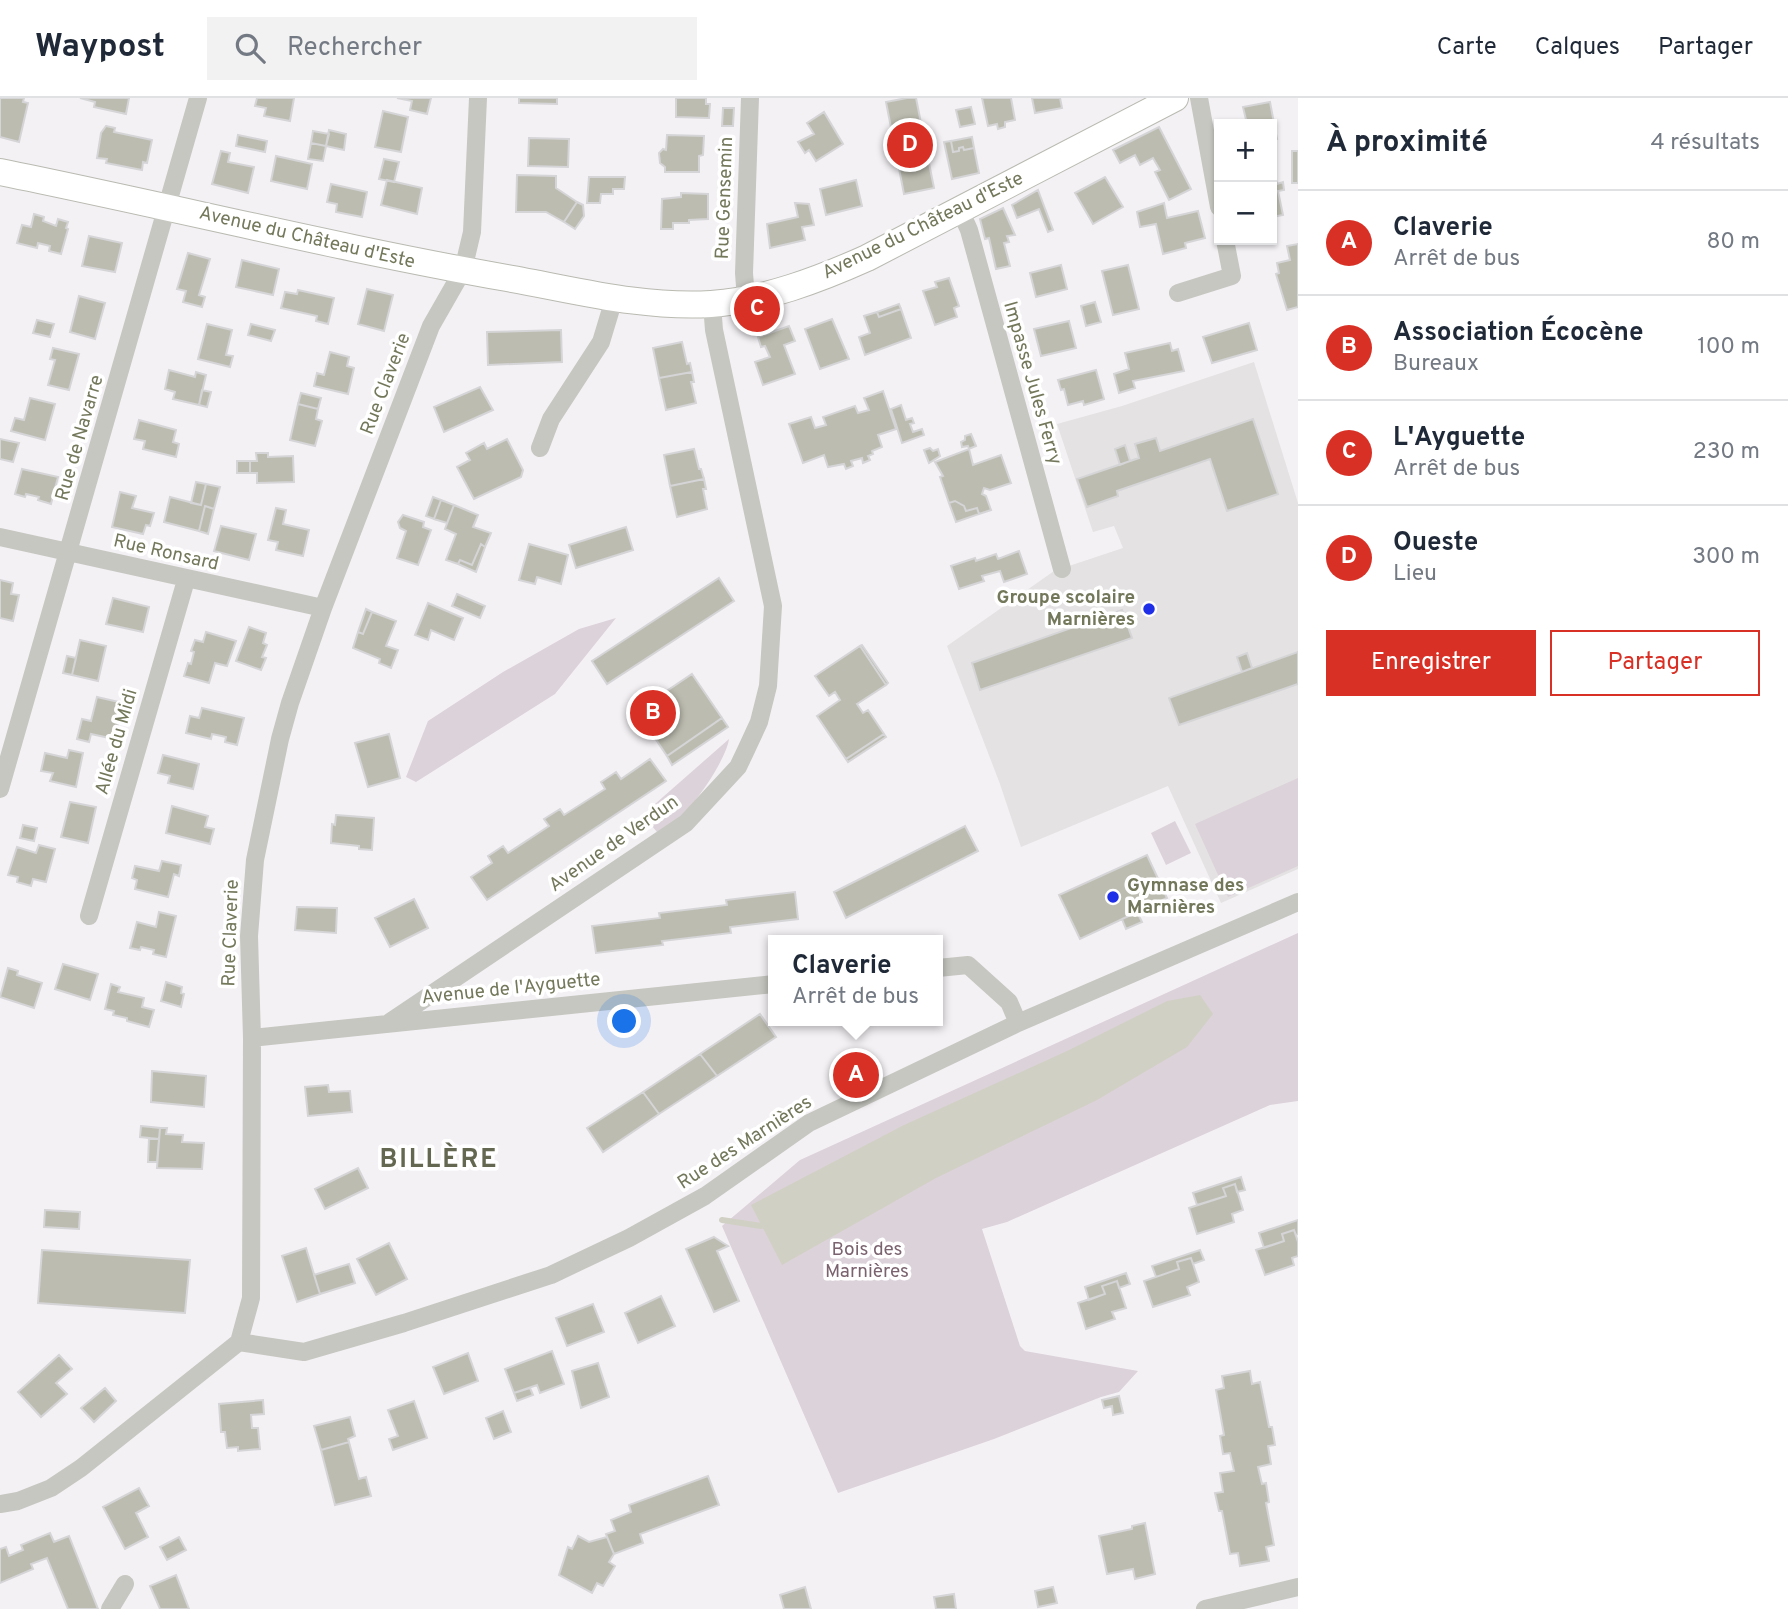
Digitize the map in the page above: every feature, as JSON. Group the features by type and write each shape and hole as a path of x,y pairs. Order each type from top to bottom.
{"street":[{"name":"Rue de Navarre","path":"0,789 198,98"},
{"name":"Rue Claverie","path":"239,1342 251,1298 252,1038 249,936 255,860 279,739 323,608 431,326 463,270 472,232 478,98"},
{"name":"Rue Gensemin","path":"746,299 744,273 750,98"},
{"name":"Avenue du Château d'Este","path":"0,173 167,206 420,264 614,299 663,305 712,304 774,293 836,272 1175,98"},
{"path":"1199,98 1214,182"},
{"name":"Impasse Jules Ferry","path":"960,210 969,230 1062,569"},
{"path":"1178,293 1232,276 1226,245"},
{"path":"540,448 551,419 601,342 614,299"},
{"name":"Avenue de Verdun","path":"390,1022 686,823 738,767 759,722 768,686 773,606 714,330 712,304"},
{"name":"Rue Ronsard","path":"0,537 323,608"},
{"name":"Allée du Midi","path":"89,916 186,580"},
{"name":"Rue des Marnières","path":"239,1342 304,1352 551,1275 629,1238 705,1196 809,1123 1018,1023 1298,902"},
{"path":"943,968 968,965 1009,1002 1018,1023"},
{"name":"Avenue de l'Ayguette","path":"252,1038 768,985"},
{"path":"0,1504 18,1501 51,1488 71,1475 239,1342"},
{"path":"110,1609 125,1584"},
{"path":"1205,1609 1296,1588"}],"shaded area":[{"name":"Groupe scolaire Marnières","path":"1254,362 1298,503 1298,869 1221,903 1168,786 1021,847 947,646 1054,571 1123,548 1114,526 1093,532 1057,424 1122,406"},
{"path":"1200,995 1213,1014 1187,1047 1097,1100 936,1178 782,1265 751,1205 904,1125 1067,1051 1167,1001"}],"green space":[{"path":"616,618 555,694 416,782 406,777 428,721 503,672 579,629"},
{"path":"729,739 720,763 701,793 678,819 657,832 647,820 648,813"},
{"path":"1298,778 1298,866 1228,897 1195,824"},
{"path":"1175,821 1191,853 1166,865 1151,833"},
{"name":"Bois des Marnières","path":"1298,933 1298,1101 1270,1105 1007,1222 982,1229 1020,1346 1025,1351 1138,1371 1119,1392 838,1493 722,1226 800,1160"}],"building":[{"path":"0,98 24,98 23,102 28,103 19,142 0,137"},
{"path":"80,98 129,98 126,114 94,107 95,102"},
{"path":"257,98 294,98 290,121 264,116 266,108 255,106"},
{"path":"397,98 431,98 427,114 410,110 412,101"},
{"path":"519,98 557,98 557,104 519,103"},
{"path":"676,98 706,98 706,104 710,104 709,118 676,117"},
{"path":"916,98 934,188 904,194 886,102"},
{"path":"982,98 1011,98 1015,120 1005,122 1005,127 998,129 997,124 988,126"},
{"path":"1032,98 1060,98 1062,108 1035,113"},
{"path":"1270,102 1273,119 1246,119 1243,107"},
{"path":"971,107 975,124 960,127 956,110"},
{"path":"723,108 734,108 733,126 722,126"},
{"path":"383,111 408,117 401,152 375,147"},
{"path":"824,112 843,144 816,161 809,150 805,153 798,142 814,134 807,123"},
{"path":"106,126 115,128 114,132 152,140 147,163 143,162 142,170 106,163 107,159 97,158 101,133"},
{"path":"1159,127 1191,189 1169,200 1155,172 1160,170 1153,158 1140,165 1135,155 1120,163 1113,150"},
{"path":"329,130 346,134 344,150 326,146"},
{"path":"313,131 329,134 326,146 311,143"},
{"path":"238,135 267,141 265,152 236,146"},
{"path":"667,135 704,136 703,155 699,156 699,172 665,172 659,153 663,149 666,150"},
{"path":"972,137 974,148 964,150 963,147 953,152 951,141"},
{"path":"529,138 569,139 568,167 528,166"},
{"path":"951,141 953,152 963,147 964,150 974,148 979,173 952,179 944,142"},
{"path":"311,143 326,146 323,161 308,159"},
{"path":"221,151 230,153 228,162 254,167 248,193 212,184"},
{"path":"1292,151 1298,151 1298,183 1292,183"},
{"path":"276,156 312,164 307,189 271,181"},
{"path":"384,159 399,162 394,182 379,179"},
{"path":"517,175 556,176 556,188 577,202 564,222 546,212 516,212"},
{"path":"589,177 625,177 624,189 613,189 613,194 601,194 600,203 587,203"},
{"path":"1105,177 1123,207 1093,224 1075,193"},
{"path":"387,180 422,188 417,214 381,205"},
{"path":"856,180 862,206 826,215 820,189"},
{"path":"1283,182 1284,190 1278,191 1283,215 1277,216 1277,184"},
{"path":"331,184 367,192 362,217 336,212 337,204 327,202"},
{"path":"1038,190 1053,230 1048,232 1039,209 1017,218 1012,205"},
{"path":"681,193 708,194 708,219 673,223 673,229 661,229 662,199 681,197"},
{"path":"577,202 583,205 584,216 575,229 564,222"},
{"path":"795,203 809,204 814,225 802,227 805,240 770,248 767,224 798,217"},
{"path":"1164,203 1167,218 1198,211 1205,238 1185,243 1186,248 1163,254 1156,224 1140,227 1137,212"},
{"path":"1003,208 1015,235 1007,236 1009,242 1004,243 1010,266 996,269 989,238 985,239 980,219"},
{"path":"34,214 44,217 43,221 56,226 58,219 68,222 61,254 49,251 50,246 38,243 37,248 17,243 22,225 31,227"},
{"path":"89,236 122,243 115,272 82,266"},
{"path":"1298,244 1298,307 1287,310 1276,274 1279,273 1277,263 1290,260 1287,246"},
{"path":"188,253 210,259 199,295 205,297 202,307 183,302 186,291 177,289"},
{"path":"242,260 279,269 273,295 236,287"},
{"path":"1061,265 1067,289 1036,297 1030,273"},
{"path":"1128,265 1139,309 1113,315 1102,271"},
{"path":"949,278 959,306 954,308 957,317 935,325 923,291 937,287 935,282"},
{"path":"367,289 393,295 384,331 358,324"},
{"path":"298,290 334,298 328,324 316,321 317,316 281,308 285,292 297,294"},
{"path":"79,296 105,303 95,339 70,332"},
{"path":"1095,302 1101,322 1086,326 1081,306"},
{"path":"899,304 901,309 879,317 877,312"},
{"path":"901,309 911,338 865,355 859,337 870,333 864,316 877,312 879,317"},
{"path":"832,319 849,359 820,369 805,329"},
{"path":"37,320 54,324 50,337 33,333"},
{"path":"1069,321 1076,348 1041,356 1034,329"},
{"path":"1249,323 1257,350 1212,363 1203,337"},
{"path":"207,324 232,330 226,355 233,356 230,367 198,359"},
{"path":"251,324 275,330 271,341 248,335"},
{"path":"789,326 795,341 784,345 795,374 763,385 755,362 770,357 765,346 761,347 758,337"},
{"path":"561,330 562,362 488,365 487,332"},
{"path":"682,342 687,364 690,363 692,372 659,378 653,348"},
{"path":"1170,343 1172,351 1178,349 1184,371 1133,381 1135,388 1119,393 1114,374 1129,369 1125,353"},
{"path":"53,348 79,354 69,390 48,385 55,360 50,359"},
{"path":"330,352 349,357 347,366 354,368 348,394 314,386 317,373 324,375"},
{"path":"169,370 195,377 196,372 206,375 199,405 173,399 175,392 165,389"},
{"path":"1096,370 1104,399 1084,405 1083,401 1068,405 1064,389 1061,390 1058,380"},
{"path":"692,372 694,382 691,382 696,403 666,410 659,378"},
{"path":"480,387 493,410 444,432 434,407"},
{"path":"202,390 211,392 207,407 199,405"},
{"path":"883,391 896,429 878,435 882,447 872,451 873,454 868,456 870,460 863,463 862,458 851,461 853,466 846,469 844,464 828,467 824,455 803,463 789,424 811,417 815,428 826,425 823,417 855,406 858,413 869,410 864,398"},
{"path":"301,393 321,398 318,409 298,404"},
{"path":"30,398 55,404 45,440 11,431 15,418 24,420"},
{"path":"298,404 318,409 316,419 322,421 315,446 290,440"},
{"path":"901,405 906,420 912,418 914,423 910,424 913,432 922,429 924,435 902,443 891,409"},
{"path":"1253,419 1278,494 1227,511 1210,459 1117,491 1118,496 1087,507 1077,479 1139,458 1135,444 1156,438 1160,451"},
{"path":"139,420 176,430 173,442 179,444 176,457 143,449 145,441 134,439"},
{"path":"971,434 976,446 969,449 968,446 962,447 961,442 965,440 965,436"},
{"path":"0,439 19,443 13,462 0,459"},
{"path":"507,439 523,470 521,477 474,499 457,467 470,460 466,453 484,443 487,449"},
{"path":"1125,445 1130,461 1120,465 1115,449"},
{"path":"930,448 933,451 938,449 940,456 929,463 924,450"},
{"path":"694,449 704,479 670,486 664,455"},
{"path":"969,449 973,465 1001,455 1011,483 990,490 984,488 982,494 986,496 991,510 979,514 977,508 966,511 964,506 955,501 949,503 940,477 943,476 935,462"},
{"path":"256,453 268,453 268,457 293,456 294,482 257,483 257,473 250,473 250,461 257,461"},
{"path":"237,461 250,461 250,473 237,473"},
{"path":"22,469 58,477 51,504 38,500 39,497 15,494"},
{"path":"704,479 707,509 677,517 670,486"},
{"path":"196,482 206,484 201,505 191,503"},
{"path":"206,484 220,487 214,509 205,506 199,531 164,522 170,497 201,505"},
{"path":"120,492 136,496 132,508 154,513 150,526 146,525 143,534 112,527"},
{"path":"433,497 441,500 434,519 426,516"},
{"path":"441,500 454,505 447,523 434,519"},
{"path":"955,501 964,506 966,511 977,508 979,514 956,522 949,503"},
{"path":"454,505 478,515 473,527 491,533 485,547 481,544 472,565 460,560 458,564 446,560 456,534 445,529"},
{"path":"205,506 214,509 208,534 199,531"},
{"path":"276,508 286,510 283,524 309,530 303,556 276,550 278,542 268,540"},
{"path":"403,515 424,522 423,527 431,530 418,565 397,558 406,531 400,528 398,522"},
{"path":"221,526 256,534 249,560 214,551"},
{"path":"626,527 633,550 576,568 569,545"},
{"path":"481,544 485,547 476,572 458,564 460,560 472,565"},
{"path":"529,544 568,555 561,584 537,577 535,584 519,580"},
{"path":"1019,551 1027,574 1004,582 1000,571 982,576 984,581 959,589 951,566 996,554 998,559"},
{"path":"719,578 734,601 607,684 592,661"},
{"path":"0,580 13,583 11,594 19,595 13,621 0,618"},
{"path":"457,594 485,606 480,618 452,606"},
{"path":"113,598 149,607 143,632 106,624"},
{"path":"428,603 463,618 454,640 431,630 428,640 415,635"},
{"path":"366,609 372,612 363,634 358,632"},
{"path":"1122,610 1132,638 980,690 972,663"},
{"path":"372,612 396,621 386,646 398,650 391,668 379,663 380,659 353,648 358,632 363,634"},
{"path":"249,627 266,633 263,643 267,645 262,657 266,658 261,670 236,661"},
{"path":"206,632 236,641 227,666 215,663 209,683 184,676 188,663 191,664 194,652 191,651 195,640 203,642"},
{"path":"80,640 106,646 98,681 72,675"},
{"path":"862,645 888,683 886,685 860,646"},
{"path":"860,646 886,685 857,704 863,713 868,710 884,734 846,759 817,716 840,700 835,692 829,696 815,676"},
{"path":"1298,652 1298,684 1179,725 1169,698"},
{"path":"1247,653 1252,668 1242,672 1237,657"},
{"path":"67,656 76,658 72,675 63,673"},
{"path":"692,674 722,718 667,756 637,711"},
{"path":"97,697 123,703 114,739 91,734 89,742 77,739 82,719 91,721"},
{"path":"202,708 244,718 237,745 225,742 226,737 212,734 211,739 186,733 190,716 199,718"},
{"path":"722,718 728,727 672,765 667,756"},
{"path":"389,734 400,778 368,787 355,743"},
{"path":"884,734 886,737 848,762 846,759"},
{"path":"69,750 83,753 76,787 50,781 53,773 41,771 45,753 67,758"},
{"path":"163,755 199,764 193,789 168,783 170,776 158,773"},
{"path":"650,759 666,781 487,900 471,877 492,863 488,856 503,846 508,853 549,826 544,819 560,809 564,815 605,789 601,782 616,772 621,779"},
{"path":"70,802 96,807 88,843 61,837"},
{"path":"172,806 208,816 205,827 214,829 210,844 166,833"},
{"path":"336,815 374,818 372,850 331,843 332,824 335,825"},
{"path":"23,825 37,828 34,841 20,838"},
{"path":"965,826 978,851 846,918 834,892"},
{"path":"39,845 55,849 46,882 33,879 31,886 17,882 18,877 8,875 17,847 36,853"},
{"name":"Gymnase des Marnières","path":"1147,855 1167,898 1080,939 1059,895"},
{"path":"162,861 181,865 179,876 174,874 168,897 135,889 137,880 132,878 135,866 159,871"},
{"path":"795,892 798,919 730,927 731,933 662,941 663,945 596,953 592,926 660,918 659,913 727,905 726,900"},
{"path":"414,899 428,928 390,947 375,918"},
{"path":"297,907 337,908 336,933 295,930"},
{"path":"159,912 176,916 166,957 153,954 154,950 130,948 137,922 156,927"},
{"path":"1137,912 1142,922 1126,929 1122,919"},
{"path":"63,964 98,974 90,1000 55,989"},
{"path":"8,968 18,971 17,975 42,983 34,1008 0,997"},
{"path":"166,982 182,987 181,993 184,994 181,1007 161,1001"},
{"path":"111,984 120,987 118,992 144,998 142,1007 154,1010 149,1027 127,1021 127,1018 113,1015 114,1011 105,1009"},
{"path":"760,1014 776,1037 717,1076 700,1054"},
{"path":"700,1054 717,1076 659,1114 643,1092"},
{"path":"152,1071 206,1076 204,1107 151,1102"},
{"path":"328,1085 329,1092 350,1091 352,1112 308,1116 305,1087"},
{"path":"643,1092 659,1114 603,1152 587,1128"},
{"path":"141,1126 160,1128 159,1139 140,1137"},
{"path":"160,1128 167,1128 166,1134 183,1135 182,1142 204,1143 202,1169 157,1168"},
{"path":"149,1138 159,1139 157,1162 148,1162"},
{"path":"358,1168 368,1188 325,1209 315,1189"},
{"path":"1241,1177 1245,1190 1237,1192 1235,1184 1223,1188 1226,1196 1197,1205 1193,1193"},
{"path":"1235,1184 1243,1210 1232,1214 1234,1222 1197,1234 1189,1208 1226,1196 1223,1188"},
{"path":"45,1210 80,1212 79,1229 44,1227"},
{"path":"1298,1220 1298,1234 1296,1235 1294,1230 1282,1234 1284,1241 1264,1248 1259,1233"},
{"path":"1294,1230 1298,1242 1298,1256 1292,1258 1294,1265 1265,1275 1256,1250 1284,1241 1282,1234"},
{"path":"714,1237 728,1246 717,1251 739,1301 714,1312 686,1249"},
{"path":"389,1243 407,1279 376,1295 357,1259"},
{"path":"306,1248 320,1294 297,1302 282,1256"},
{"path":"42,1250 190,1260 185,1313 38,1303"},
{"path":"1200,1250 1204,1260 1193,1264 1191,1258 1177,1262 1179,1269 1156,1277 1152,1266"},
{"path":"1191,1258 1199,1282 1187,1287 1190,1295 1153,1307 1144,1281 1179,1269 1177,1262"},
{"path":"349,1264 355,1283 320,1294 314,1275"},
{"path":"1126,1273 1130,1284 1119,1288 1117,1281 1102,1286 1105,1294 1089,1300 1085,1287"},
{"path":"1117,1281 1126,1308 1112,1312 1115,1319 1086,1329 1078,1303 1105,1294 1102,1286"},
{"path":"661,1296 675,1326 638,1343 625,1313"},
{"path":"593,1304 604,1332 567,1346 556,1318"},
{"path":"552,1351 564,1384 540,1393 537,1385 514,1393 505,1369"},
{"path":"468,1353 478,1381 444,1394 433,1367"},
{"path":"59,1355 72,1369 56,1383 67,1394 41,1417 18,1392"},
{"path":"598,1363 609,1397 581,1408 572,1371"},
{"path":"1250,1371 1252,1384 1260,1382 1275,1445 1268,1446 1271,1464 1258,1467 1262,1484 1266,1483 1269,1502 1266,1503 1274,1545 1266,1547 1269,1561 1240,1566 1238,1553 1230,1554 1222,1511 1219,1511 1215,1493 1223,1492 1220,1473 1234,1471 1230,1453 1223,1454 1220,1436 1224,1435 1216,1390 1224,1388 1222,1376"},
{"path":"105,1388 116,1401 94,1422 81,1408"},
{"path":"530,1388 533,1395 517,1401 514,1393"},
{"path":"1119,1396 1123,1413 1113,1415 1112,1406 1104,1408 1102,1400"},
{"path":"263,1400 264,1414 251,1415 252,1428 258,1428 260,1449 238,1451 238,1447 227,1448 225,1432 221,1432 219,1404"},
{"path":"414,1401 427,1438 393,1450 389,1439 398,1436 388,1410"},
{"path":"503,1411 511,1432 494,1439 486,1418"},
{"path":"350,1417 355,1436 348,1439 349,1442 321,1450 314,1426"},
{"path":"349,1442 359,1479 366,1477 371,1496 335,1505 321,1450"},
{"path":"708,1476 719,1505 640,1534 643,1543 614,1554 606,1534 615,1531 611,1520 631,1512 629,1505"},
{"path":"139,1488 149,1506 136,1513 148,1537 125,1549 103,1507"},
{"path":"1145,1523 1155,1574 1135,1579 1133,1569 1107,1574 1099,1536 1132,1529 1132,1526"},
{"path":"50,1533 54,1542 69,1536 98,1609 68,1609 47,1558 31,1564 33,1569 0,1583 0,1549 6,1547 9,1556 23,1550 21,1545"},
{"path":"578,1536 589,1542 607,1537 614,1554 609,1562 615,1566 603,1586 597,1583 592,1593 559,1575 568,1547 572,1549"},
{"path":"179,1537 186,1550 167,1560 160,1547"},
{"path":"176,1575 189,1609 160,1609 150,1586"},
{"path":"805,1587 811,1609 784,1609 780,1595"},
{"path":"1053,1587 1057,1603 1038,1607 1035,1591"},
{"path":"954,1594 956,1609 936,1609 934,1597"}],"waterway":[{"path":"722,1220 761,1226 767,1224"}],"place":[{"name":"Oueste","path":"910,145"},
{"name":"L'Ayguette","path":"757,309"},
{"name":"Groupe scolaire Marnières","path":"1149,609"},
{"name":"Association Écocène","path":"653,713"},
{"name":"Gymnase des Marnières","path":"1113,897"},
{"name":"Claverie","path":"856,1075"}],"district":[{"name":"BILLÈRE","path":"439,1160"}]}
